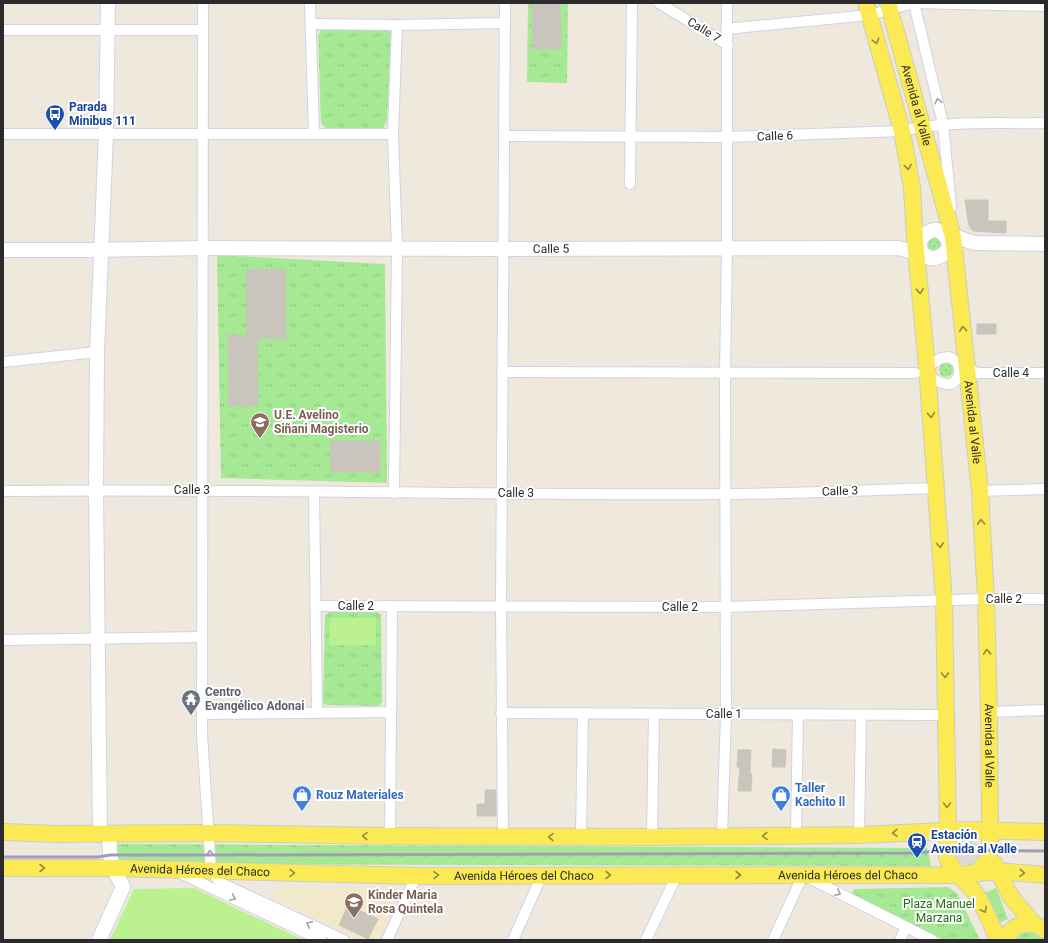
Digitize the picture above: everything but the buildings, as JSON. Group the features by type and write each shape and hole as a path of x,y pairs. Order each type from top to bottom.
{"main road":[{"path":"99,940 123,887 113,868 104,834 98,639 96,490 97,352 106,134 108,3"},
{"name":"Avenida al Valle","path":"889,6 922,126 950,240 967,370 980,491 986,599 989,712 990,851"},
{"name":"Avenida al Valle","path":"867,9 902,131 924,248 928,372 944,601 948,831 946,850"},
{"path":"924,248 929,231 937,230 950,240"},
{"path":"924,248 946,251 948,247 947,238 950,240 974,243 1045,244"},
{"path":"924,248 950,240"},
{"name":"Calle 5","path":"3,250 202,248 503,250 924,248"},
{"path":"3,832 57,834 581,837 859,835 967,830 1045,832"},
{"path":"998,940 974,891 961,872 947,857 946,850 951,839 961,831 974,831 985,838 998,872 1011,897 1039,927"},
{"path":"961,872 977,872 986,863 990,851"},
{"name":"Avenida Héroes del Chaco","path":"3,868 173,869 416,876 542,874 803,875 961,872 998,872 1045,875"},
{"path":"1005,940 1012,930 1018,925 1026,923 1039,927"}],"street":[{"path":"203,3 202,714 211,871 221,883 344,940"},
{"path":"310,3 314,134"},
{"path":"503,836 501,606 505,3"},
{"path":"630,184 632,3"},
{"name":"Calle 7","path":"659,3 728,45"},
{"path":"722,837 726,714 725,373 727,248 727,3"},
{"path":"726,29 914,3 1045,6"},
{"path":"914,3 943,124 950,240"},
{"path":"311,24 397,25 505,23"},
{"path":"394,493 397,249 393,134 397,25"},
{"path":"3,30 203,30"},
{"name":"Calle 6","path":"504,136 726,137 902,131 922,126 943,124 1045,123"},
{"path":"3,134 393,134"},
{"path":"3,362 97,352"},
{"path":"928,372 937,360 945,356 953,358 967,370"},
{"path":"502,372 928,372 942,384 951,384 955,381 960,369 967,370"},
{"name":"Calle 4","path":"951,384 967,370 1045,373"},
{"name":"Calle 3","path":"3,491 202,490 394,493 725,494 936,488"},
{"path":"980,491 1045,489"},
{"path":"314,492 317,713"},
{"name":"Calle 2","path":"315,606 725,607 986,599 1045,599"},
{"path":"390,836 392,606"},
{"path":"3,640 202,637"},
{"path":"989,712 1045,710"},
{"path":"202,714 391,712"},
{"name":"Calle 1","path":"501,713 946,715"},
{"path":"581,837 583,714"},
{"path":"652,837 654,714"},
{"path":"796,835 798,715"},
{"path":"859,835 861,715"},
{"path":"173,869 321,940"},
{"path":"513,940 542,874"},
{"path":"646,940 677,875"},
{"path":"773,940 803,875 932,940"},
{"path":"387,940 416,876"},
{"path":"900,940 906,927"}],"shaded area":[{"path":"967,839 976,843 980,852 976,861 967,865 958,861 954,852 958,843"},
{"name":"Kinder Maria Rosa Quintela","path":"276,888 400,889 401,893 378,940 364,940 274,899"}],"green space":[{"path":"528,3 568,3 567,83 527,82"},
{"path":"322,29 386,29 391,32 387,121 383,128 326,128 321,123 318,35"},
{"path":"934,237 939,239 941,244 939,249 934,251 929,249 927,244 929,239"},
{"path":"217,255 385,264 387,483 221,478"},
{"path":"943,363 949,363 953,367 953,373 949,377 943,377 939,373 939,367"},
{"path":"376,611 381,615 382,702 379,706 326,705 323,703 325,616 329,612"},
{"path":"330,618 376,618 376,645 329,645"},
{"path":"115,844 927,848 931,866 122,864 116,863"},
{"name":"Plaza Manuel Marzana","path":"948,887 957,893 980,940 944,940 853,896 852,893 854,889"},
{"path":"194,888 303,940 110,940 134,889"},
{"path":"996,888 1008,919 997,924 984,893"},
{"path":"1025,930 1042,936 1045,940 1012,940 1015,936"}],"railway":[{"path":"3,857 98,857 110,855 917,853 946,850 1045,851"}],"place":[{"name":"Parada Minibus 111","path":"55,131"},
{"name":"U.E. Avelino Siñani Magisterio","path":"260,439"},
{"name":"Centro Evangélico Adonai","path":"191,716"},
{"name":"Rouz Materiales","path":"302,812"},
{"name":"Taller Kachito ll","path":"781,812"},
{"name":"Estación Avenida al Valle","path":"917,859"},
{"name":"Kinder Maria Rosa Quintela","path":"354,919"}]}
